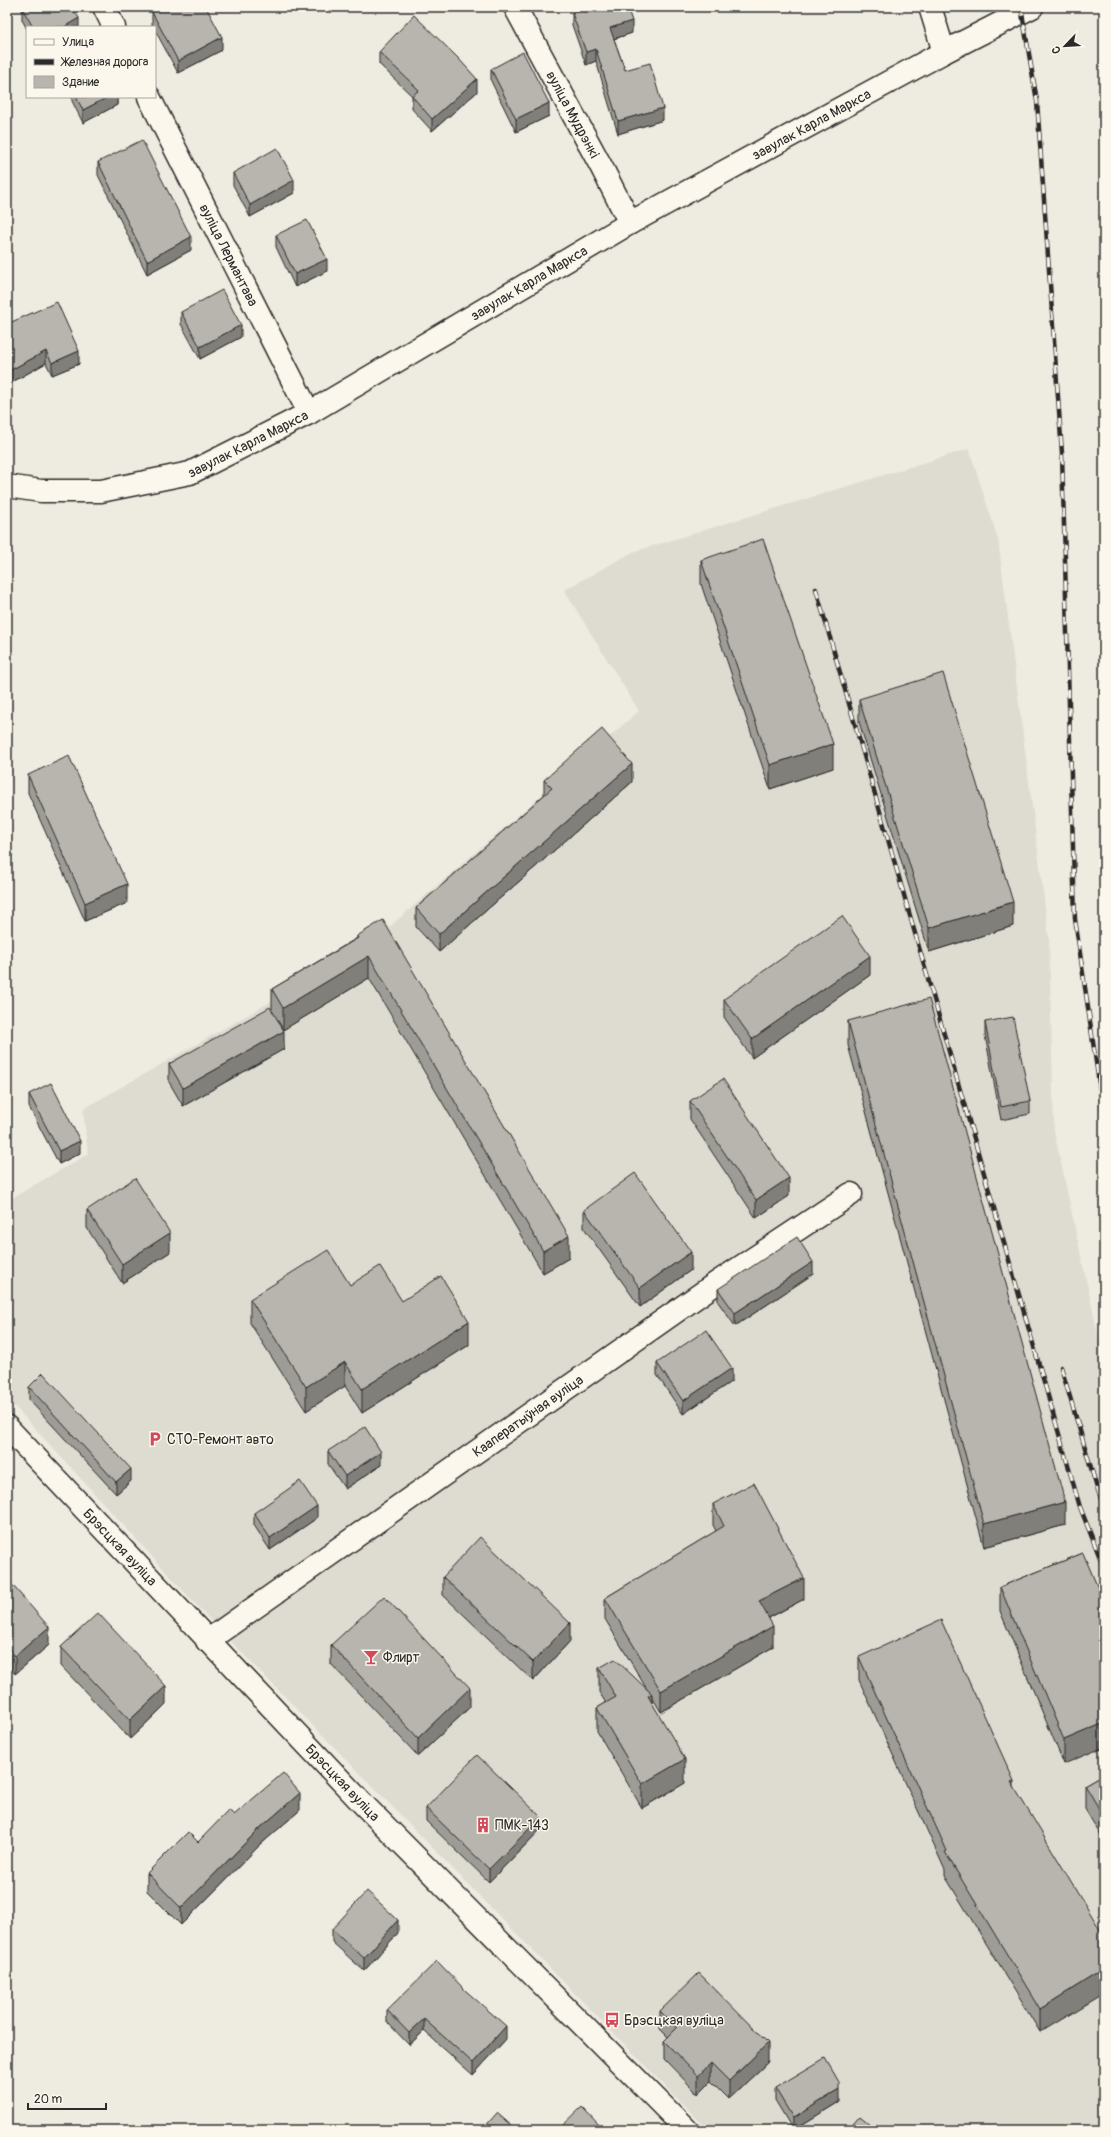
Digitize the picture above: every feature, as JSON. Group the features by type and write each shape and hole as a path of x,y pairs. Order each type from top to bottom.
{"street":[{"path":"104,7 114,26"},
{"name":"вуліца Мудрэнкі","path":"515,7 630,223"},
{"path":"930,7 944,52"},
{"name":"завулак Карла Маркса","path":"7,486 41,491 100,491 190,472 309,413 630,223 944,52 1032,7"},
{"name":"вуліца Лермантава","path":"150,98 309,413"},
{"name":"Кааператыўная вуліца","path":"208,1641 715,1284 851,1194"},
{"name":"Брэсцкая вуліца","path":"7,1427 364,1804 687,2130"}],"shaded area":[{"path":"969,449 998,539 1049,939 1054,1131 1104,1362 1104,2130 708,2130 212,1622 7,1398 7,1201 88,1154 83,1109 365,948 639,711 564,590 633,552"}],"building":[{"path":"72,7 79,18 66,26 32,26 22,8"},
{"path":"161,7 206,7 222,37 178,61 152,12"},
{"path":"589,7 627,7 632,21 610,28 625,70 650,63 663,108 618,121 596,49 586,52 572,13"},
{"path":"414,15 477,79 432,119 412,96 419,90 379,52"},
{"path":"523,52 549,103 516,119 491,69"},
{"path":"77,98 106,98 83,110"},
{"path":"142,140 191,237 147,261 98,162"},
{"path":"277,148 294,180 250,205 233,173"},
{"path":"307,220 327,259 295,274 276,235"},
{"path":"222,290 241,325 200,347 181,312"},
{"path":"57,302 79,351 52,363 46,351 7,372 7,324"},
{"path":"763,539 833,744 770,765 701,560"},
{"path":"943,673 1013,902 929,928 859,699"},
{"path":"602,729 632,764 439,934 416,908 552,788 544,780"},
{"path":"69,756 127,884 85,903 28,775"},
{"path":"842,916 870,956 752,1039 724,999"},
{"path":"383,920 569,1236 543,1251 369,956 283,1008 272,989 358,938 357,936"},
{"path":"929,999 1065,1502 984,1524 848,1021"},
{"path":"270,1007 284,1031 183,1088 169,1064"},
{"path":"1013,1017 1030,1101 1001,1107 985,1022"},
{"path":"723,1079 789,1178 756,1200 690,1101"},
{"path":"51,1083 80,1141 59,1151 29,1094"},
{"path":"635,1173 691,1252 640,1288 584,1210"},
{"path":"135,1178 170,1233 122,1264 87,1210"},
{"path":"797,1237 813,1262 735,1313 718,1289"},
{"path":"328,1250 350,1285 380,1266 402,1301 441,1276 469,1321 362,1389 345,1362 306,1387 250,1299"},
{"path":"706,1330 732,1368 683,1401 657,1363"},
{"path":"43,1373 131,1469 116,1482 29,1387"},
{"path":"365,1427 381,1452 345,1476 328,1451"},
{"path":"300,1481 317,1506 270,1538 254,1513"},
{"path":"754,1483 804,1578 759,1601 773,1626 661,1691 605,1598 724,1526 713,1504"},
{"path":"480,1537 570,1623 533,1662 443,1577"},
{"path":"1083,1553 1104,1602 1104,1723 1064,1740 1000,1587"},
{"path":"7,1579 49,1627 15,1656 7,1646"},
{"path":"384,1596 470,1688 418,1738 331,1645"},
{"path":"98,1613 166,1686 130,1720 61,1647"},
{"path":"941,1620 1014,1781 1011,1782 1104,1936 1104,1969 1040,2009 945,1852 947,1851 859,1657"},
{"path":"615,1659 652,1694 648,1696 685,1759 642,1784 597,1708 616,1697 599,1668"},
{"name":"ПМК-143","path":"477,1755 541,1817 489,1869 426,1808"},
{"path":"283,1773 300,1793 260,1828 181,1908 147,1873 188,1832 198,1842 229,1810 234,1815"},
{"path":"1104,1774 1104,1817 1085,1785"},
{"path":"367,1891 398,1920 364,1958 332,1929"},
{"path":"437,1961 466,1991 506,2026 473,2063 424,2019 409,2033 387,2010"},
{"path":"699,1973 768,2043 729,2081 711,2063 698,2076 664,2041 677,2028 660,2011"},
{"path":"825,2058 839,2082 839,2090 793,2118 775,2088"},
{"path":"582,2107 604,2130 558,2130"},
{"path":"497,2113 513,2127 510,2130 482,2130"},
{"path":"860,2116 877,2130 848,2130"}],"railway":[{"path":"1021,7 1037,101 1062,453 1075,919 1104,1117"},
{"path":"816,589 1080,1507 1104,1568"},
{"path":"1061,1367 1097,1488 1104,1506"}],"place":[{"name":"СТО-Ремонт авто","path":"155,1439"},
{"name":"Флирт","path":"371,1657"},
{"name":"ПМК-143","path":"483,1825"},
{"name":"Брэсцкая вуліца","path":"612,2020"}]}
